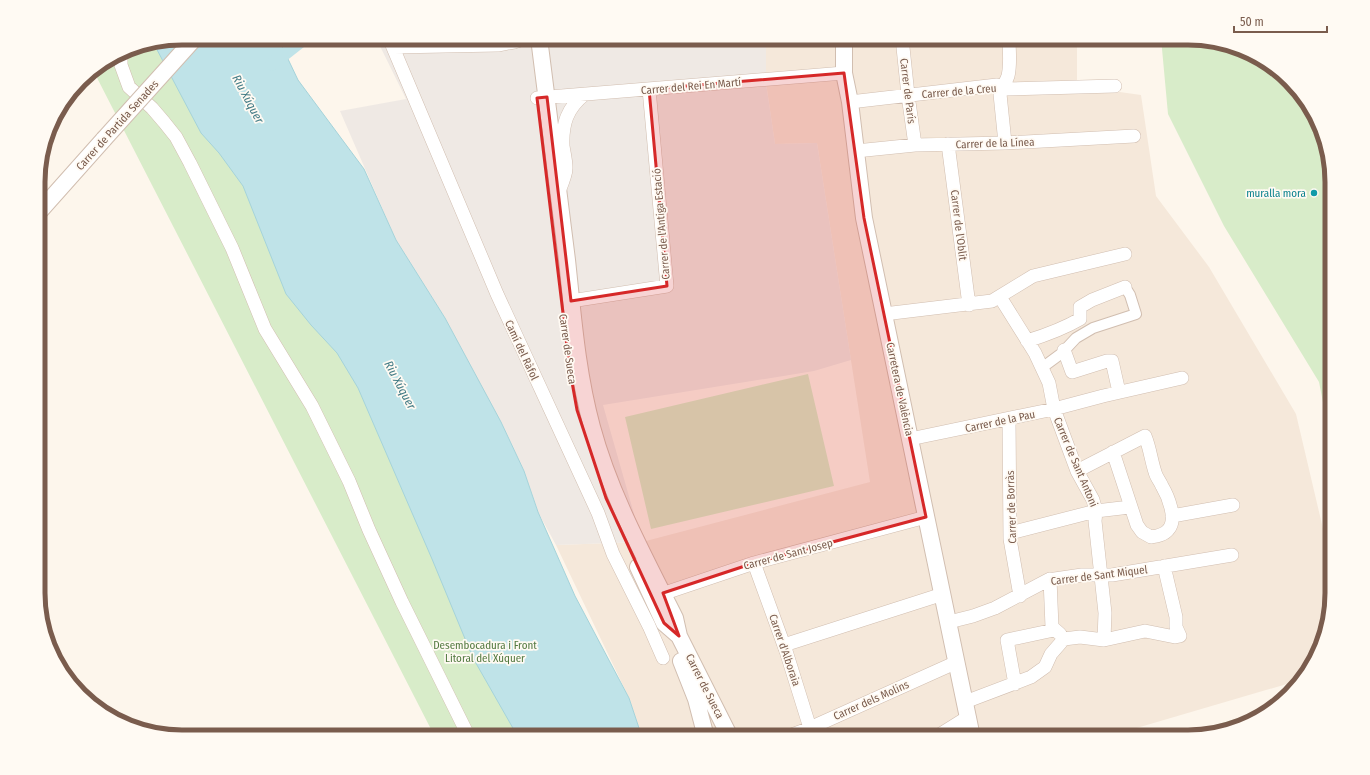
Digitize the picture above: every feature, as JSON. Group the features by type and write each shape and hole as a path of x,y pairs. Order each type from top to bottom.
{"street":[{"name":"Carrer de Partida Senades","path":"45,205 188,45"},
{"name":"Camí del Ràfol","path":"392,45 435,150 497,294 598,513 613,554 663,658"},
{"name":"Carrer de Sueca","path":"531,45 542,98 559,193 571,301 584,395 599,448 619,503 657,595 664,623 679,636"},
{"name":"Carrer de Sueca","path":"540,45 542,98 570,371 577,410 594,467 606,498 657,595 675,618 679,636 726,730"},
{"name":"Carretera de València","path":"844,45 844,74 850,102 864,218 971,730"},
{"name":"Carrer de París","path":"903,45 915,145"},
{"path":"1005,143 1000,94 1002,87 1008,78 1009,45"},
{"path":"121,59 129,87 152,108 164,122 176,137 190,163 232,248 265,329 312,406 348,481 402,602 466,730"},
{"name":"Carrer del Rei En Martí","path":"542,98 844,74"},
{"name":"Carrer de la Creu","path":"850,102 997,85 1007,89 1115,86"},
{"name":"Carrer de l'Antiga Estació","path":"571,301 667,286 649,89"},
{"path":"559,193 566,169 563,146 566,116 572,105 585,94"},
{"name":"Carrer de la Línea","path":"856,152 915,145 1005,143 1134,136"},
{"name":"Carrer de l'Oblit","path":"948,144 969,305"},
{"path":"884,314 992,302 1033,276 1125,254"},
{"path":"1027,341 1056,332 1080,319 1080,307 1092,300 1125,287 1130,295 1136,314 1093,328 1076,338 1064,350 1042,367"},
{"name":"Carrer de Sant Antoni","path":"1000,297 1027,341 1050,383 1054,409 1078,471 1093,500 1096,511 1095,521 1105,613 1104,640"},
{"path":"1064,350 1072,372 1107,361 1112,361 1119,392"},
{"name":"Carrer de la Pau","path":"910,439 1054,409 1119,392 1182,378"},
{"name":"Carrer de Borràs","path":"1009,418 1010,533 1020,596"},
{"path":"1078,471 1113,452 1145,436 1149,445 1155,474 1169,499 1172,516 1169,529 1161,535 1151,538 1142,532 1137,525 1113,452"},
{"path":"1172,516 1233,505"},
{"path":"1010,533 1096,511 1130,507"},
{"name":"Carrer de Sant Josep","path":"657,595 754,563 926,517"},
{"name":"Carrer de Sant Miquel","path":"949,622 973,616 995,608 1050,580 1082,574 1112,575 1232,555"},
{"name":"Carrer d'Alboraia","path":"754,563 784,645 811,730"},
{"path":"944,730 967,710 1031,677 1045,667 1051,654 1066,639 1080,637 1104,640 1145,631 1175,637 1180,636 1176,627 1176,617 1164,566"},
{"path":"1050,580 1052,628 1066,639"},
{"path":"784,645 943,594"},
{"path":"664,623 687,675 704,730"},
{"path":"1015,684 1007,640 1054,630"},
{"name":"Carrer dels Molins","path":"816,730 957,662"}],"highlighted area":[{"path":"844,73 864,218 926,517 754,563 663,593 679,636 664,623 606,498 577,410 570,371 537,98 547,97 571,301 667,286 649,89"}],"shaded area":[{"path":"379,45 766,45 766,83 775,144 817,143 851,360 814,371 603,405 642,542 556,545 538,512 524,471 445,318 396,240 340,111 406,99"},
{"path":"766,45 1077,45 1077,86 1141,95 1156,196 1209,267 1296,414 1325,537 1325,602 1318,637 1311,654 1307,662 1291,683 1130,730 640,730 629,698 556,545 642,542 870,482 817,143 775,144 766,83"}],"green space":[{"name":"Desembocadura i Front Litoral del Xúquer","path":"186,45 614,730 431,730 96,76 113,63 130,55 164,46"},
{"path":"1162,45 1188,45 1206,46 1223,50 1240,55 1256,63 1285,85 1297,99 1311,121 1318,138 1325,173 1325,412 1319,382 1224,226 1168,114"},
{"path":"808,374 834,486 651,529 625,417"},
{"path":"1253,714 1232,723 1200,729"}],"water":[{"name":"Riu Xúquer","path":"182,45 281,45 298,80 364,169 396,240 445,318 501,422 524,471 538,512 575,596 629,698 640,730 514,730 473,658 358,388 337,353 311,325 286,294 243,186 219,153 201,133 156,48"}],"waterway":[{"path":"272,64 296,45"}],"place":[{"name":"muralla mora","path":"1314,193"}]}
